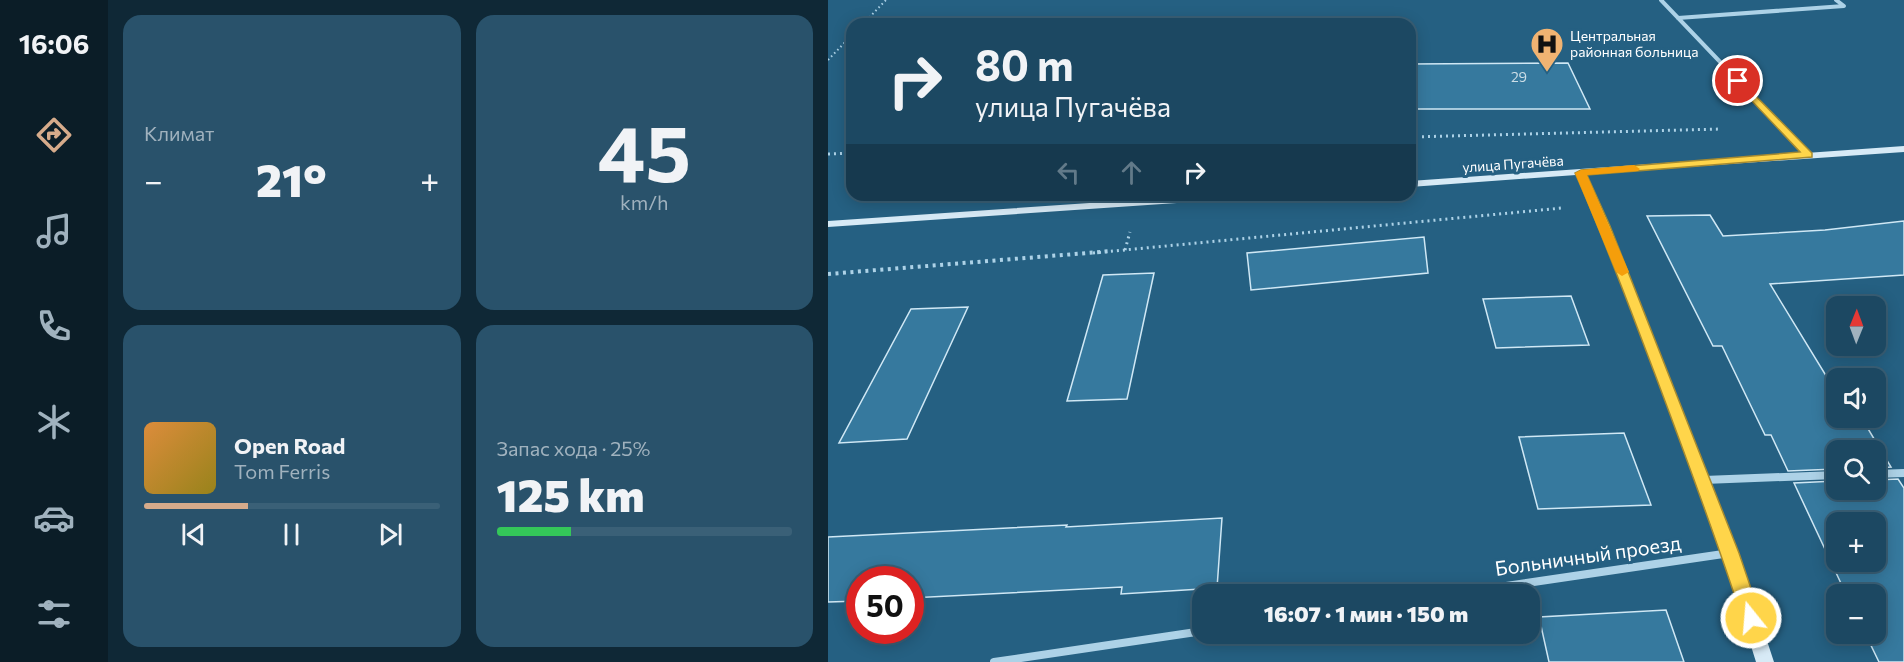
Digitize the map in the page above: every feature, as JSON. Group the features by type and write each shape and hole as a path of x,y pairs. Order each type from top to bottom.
{"main road":[{"name":"улица Пугачёва","path":"1416,184 1904,148"},
{"path":"1581,173 1703,480 1730,553 1765,662"},
{"path":"828,224 1163,201"}],"street":[{"path":"1661,0 1808,155"},
{"path":"1678,18 1844,6 1836,0"},
{"path":"1886,474 1904,473"},
{"path":"1703,480 1826,475"},
{"name":"Больничный проезд","path":"1520,584 1730,553"},
{"path":"994,662 1192,633"}],"path":[{"path":"868,18 886,0"},
{"path":"828,60 846,41"},
{"path":"1416,137 1724,129"},
{"path":"828,154 846,153"},
{"path":"828,274 1125,250 1595,205"},
{"path":"1125,250 1131,229"}],"building":[{"path":"1568,63 1590,109 1416,109 1416,64"},
{"path":"1710,215 1723,236 1825,230 1904,221 1904,275 1770,284 1826,376 1826,428 1868,428 1875,440 1826,440 1826,469 1788,471 1771,435 1765,435 1722,346 1713,346 1647,216"},
{"path":"1424,237 1428,273 1251,290 1247,253"},
{"path":"1154,273 1127,399 1067,401 1103,275"},
{"path":"1571,296 1589,345 1496,348 1483,299"},
{"path":"968,307 907,439 839,443 911,309"},
{"path":"1624,433 1651,505 1538,509 1519,437"},
{"path":"1898,479 1904,488 1904,662 1879,662 1870,644 1886,644 1886,584 1841,584 1836,572 1886,572 1886,512 1826,512 1826,551 1794,483 1826,481 1826,500 1886,500 1886,480"},
{"path":"1222,518 1217,584 1192,584 1192,590 1121,594 1122,587 924,597 924,566 846,566 846,601 828,602 828,537 1067,525 1066,527"},
{"path":"1666,610 1684,662 1549,662 1540,617"}],"slow traffic":[{"path":"1622,272 1581,173 1634,169"}],"place":[{"name":"Центральная районная больница","path":"1547,73"}],"route":[{"path":"1738,81 1808,155 1581,173 1604,226 1703,480 1751,618"}]}
